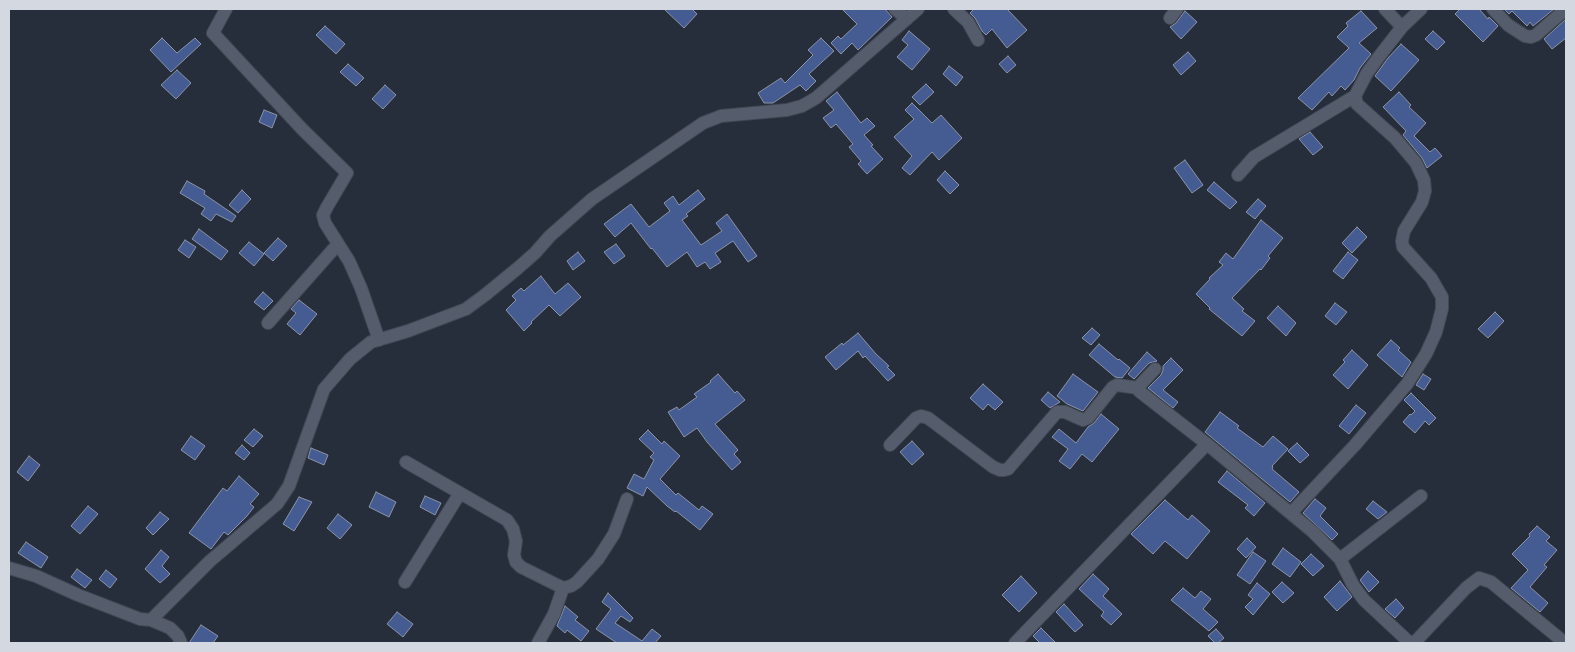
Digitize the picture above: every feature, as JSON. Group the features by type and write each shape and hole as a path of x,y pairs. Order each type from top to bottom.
{"street":[{"path":"226,9 213,33 302,129 347,173 323,215 325,223 348,261 361,288 379,340"},
{"path":"895,9 907,19"},
{"path":"151,620 210,561 277,504 289,486 324,389 350,359 372,342 408,331 466,309 518,268 556,230 592,199 703,123 721,116 787,110 802,106 816,98 918,9"},
{"path":"954,9 968,22 978,40"},
{"path":"1386,9 1402,27"},
{"path":"1238,175 1247,164 1262,152 1355,96 1367,73 1402,27 1421,9"},
{"path":"1493,9 1508,25 1525,36 1531,37 1536,35 1560,14"},
{"path":"1290,513 1355,445 1407,384 1426,354 1436,332 1442,308 1442,298 1436,286 1403,247 1402,241 1404,231 1422,202 1425,191 1424,180 1416,163 1395,138 1357,104 1355,96"},
{"path":"268,323 338,244"},
{"path":"1138,388 1155,369"},
{"path":"890,445 916,418 922,416 928,418 993,466 1004,470 1008,468 1057,412 1065,412 1083,420 1088,418 1113,387 1117,385 1138,388 1139,391 1207,444 1312,531 1340,559 1357,592 1412,643 1466,588 1479,578 1491,582 1565,643"},
{"path":"1015,643 1207,444"},
{"path":"406,462 506,520 513,529 516,541 514,555 516,562 521,567 563,588 577,582 598,558 614,534 627,499"},
{"path":"405,582 460,492"},
{"path":"1340,559 1422,496"},
{"path":"9,568 36,576 78,595 140,619 151,620 170,628 178,636 181,643"},
{"path":"538,643 554,614 563,588"}],"building":[{"path":"664,9 692,9 697,14 684,28"},
{"path":"842,9 885,9 892,17 858,50 852,43 841,54 831,43 838,36 841,39 857,24"},
{"path":"974,9 1007,9 1027,30 1007,48 992,29 986,35 982,31 970,13"},
{"path":"1460,9 1479,9 1498,26 1483,42 1455,14"},
{"path":"1504,9 1554,9 1533,26 1530,22 1527,26 1512,11 1509,14"},
{"path":"1185,11 1197,22 1181,39 1170,27 1176,23"},
{"path":"1361,11 1377,28 1359,43 1371,54 1345,90 1341,86 1332,96 1329,92 1312,110 1298,98 1349,48 1337,37 1348,26 1346,23"},
{"path":"1566,19 1566,38 1552,49 1544,39"},
{"path":"325,26 345,44 336,54 316,35"},
{"path":"909,31 930,49 912,70 897,57 908,45 902,40"},
{"path":"1433,31 1445,42 1437,50 1425,39"},
{"path":"162,38 177,53 195,38 201,44 171,72 150,50"},
{"path":"821,38 834,51 809,74 816,81 806,91 800,85 773,103 764,103 758,93 781,78 785,83 813,55 808,50"},
{"path":"1401,44 1419,60 1391,91 1375,76"},
{"path":"1188,52 1196,61 1181,75 1173,65"},
{"path":"1008,56 1016,65 1007,73 999,64"},
{"path":"348,64 364,78 356,86 340,72"},
{"path":"949,66 963,77 956,86 943,74"},
{"path":"177,70 191,83 176,99 161,85"},
{"path":"926,84 934,92 920,105 912,97"},
{"path":"385,85 396,95 383,109 372,99"},
{"path":"837,92 861,123 867,118 875,126 864,135 883,159 867,174 858,164 861,161 849,147 853,144 836,124 831,128 823,118 834,110 826,101"},
{"path":"1399,92 1411,105 1409,107 1426,123 1414,136 1430,152 1435,148 1442,156 1427,168 1422,158 1403,135 1406,131 1383,107"},
{"path":"912,103 932,123 941,115 962,138 939,160 932,152 910,175 902,168 912,156 894,137 914,119 905,110"},
{"path":"264,110 277,115 272,128 259,122"},
{"path":"1310,132 1323,147 1313,155 1299,139"},
{"path":"1185,160 1203,185 1192,193 1174,168"},
{"path":"945,171 959,185 950,194 937,180"},
{"path":"187,181 205,191 204,194 236,216 232,222 216,214 211,221 201,214 205,208 180,193"},
{"path":"1214,182 1237,202 1230,209 1207,190"},
{"path":"242,190 251,199 238,213 229,205"},
{"path":"698,190 705,199 686,214 688,216 682,220 701,245 722,231 716,223 727,214 757,256 748,262 733,241 715,253 721,262 710,269 705,262 697,267 687,252 667,267 631,223 615,237 604,224 631,204 649,227 670,211 664,203 673,196 679,205"},
{"path":"1258,199 1266,206 1255,219 1246,212"},
{"path":"1261,220 1283,238 1268,256 1270,258 1261,270 1232,298 1244,309 1242,311 1255,321 1242,336 1209,309 1196,294 1223,265 1219,262 1226,253 1233,259"},
{"path":"1357,227 1367,237 1352,253 1342,243"},
{"path":"199,229 228,251 221,260 192,239"},
{"path":"278,238 287,246 273,261 264,253"},
{"path":"185,240 196,247 189,258 178,250"},
{"path":"249,242 264,254 254,266 239,253"},
{"path":"616,244 625,256 614,264 604,252"},
{"path":"578,252 585,261 573,270 567,261"},
{"path":"1348,252 1358,260 1343,279 1333,271"},
{"path":"541,276 555,294 568,283 581,297 560,316 549,305 524,331 506,310 516,300 512,296 521,288 524,291"},
{"path":"263,292 273,301 264,310 254,302"},
{"path":"299,300 317,314 300,335 287,324 296,313 291,309"},
{"path":"1335,303 1347,312 1336,325 1325,316"},
{"path":"1278,306 1296,323 1286,336 1267,318"},
{"path":"1495,312 1504,321 1488,338 1478,329"},
{"path":"1092,328 1100,335 1091,345 1082,338"},
{"path":"858,333 895,375 888,381 858,351 836,370 825,357"},
{"path":"1391,340 1400,348 1398,350 1411,362 1402,377 1377,355"},
{"path":"1099,344 1130,368 1122,378 1115,377 1089,355"},
{"path":"1352,350 1368,365 1348,389 1333,375 1345,362 1343,360"},
{"path":"1147,352 1157,361 1149,363 1134,379 1128,374"},
{"path":"1171,358 1183,370 1163,390 1178,402 1173,408 1148,388 1161,375 1163,366"},
{"path":"718,374 735,393 737,391 745,400 715,424 738,450 734,454 741,462 732,470 697,428 684,437 668,412 677,407 679,410 697,397 694,394 711,382"},
{"path":"1073,374 1098,392 1083,411 1067,404 1057,396"},
{"path":"1423,374 1431,379 1424,390 1416,385"},
{"path":"983,384 1003,402 995,410 988,404 983,410 970,398"},
{"path":"1048,392 1060,402 1050,408 1041,400"},
{"path":"1411,393 1436,418 1429,425 1425,421 1415,433 1403,422 1415,411 1404,400"},
{"path":"1356,405 1366,413 1349,434 1339,426"},
{"path":"1220,412 1239,426 1237,428 1263,447 1273,436 1288,449 1272,466 1272,469 1299,492 1290,502 1205,432"},
{"path":"1101,414 1119,429 1092,462 1082,454 1070,469 1059,461 1068,449 1052,437 1059,429 1076,443"},
{"path":"254,429 263,436 253,447 244,440"},
{"path":"648,430 662,444 664,441 680,456 660,479 676,495 678,493 699,510 702,506 713,514 700,530 667,506 647,487 643,496 627,488 634,474 644,479 654,460 650,457 654,453 639,439"},
{"path":"191,436 205,446 195,460 181,450"},
{"path":"912,441 924,454 912,465 900,452"},
{"path":"1297,443 1309,455 1300,463 1288,451"},
{"path":"242,445 250,453 244,460 235,453"},
{"path":"311,448 328,455 324,465 308,458"},
{"path":"29,456 40,465 28,481 17,472"},
{"path":"1227,471 1265,503 1254,516 1245,508 1248,505 1218,482"},
{"path":"239,476 259,494 250,504 254,507 247,516 228,535 224,532 211,549 189,533 223,488 227,491"},
{"path":"376,492 396,502 389,517 369,507"},
{"path":"425,496 441,503 435,515 420,507"},
{"path":"299,497 312,502 294,531 283,524"},
{"path":"1315,499 1326,508 1320,516 1338,534 1332,540 1303,513"},
{"path":"1165,500 1188,520 1192,515 1210,531 1187,559 1165,541 1153,554 1131,534"},
{"path":"1373,501 1387,512 1378,519 1366,509"},
{"path":"88,506 98,514 80,534 71,526"},
{"path":"160,512 169,519 153,535 146,528"},
{"path":"338,514 352,525 340,539 327,528"},
{"path":"1537,526 1550,537 1546,541 1557,550 1544,565 1547,567 1530,587 1548,603 1540,612 1511,588 1528,570 1512,554"},
{"path":"1247,538 1256,547 1246,558 1237,549"},
{"path":"26,542 48,557 41,568 18,553"},
{"path":"1283,548 1301,562 1290,577 1272,564"},
{"path":"161,550 169,557 162,566 170,574 160,583 145,569"},
{"path":"1253,552 1266,561 1250,584 1237,575"},
{"path":"1311,554 1324,566 1313,576 1301,564"},
{"path":"77,569 92,580 85,588 71,577"},
{"path":"106,570 117,579 110,588 99,579"},
{"path":"1368,571 1379,582 1369,592 1360,580"},
{"path":"1093,574 1109,589 1103,596 1122,614 1111,625 1101,616 1104,612 1079,589"},
{"path":"1021,576 1037,593 1019,612 1002,595"},
{"path":"1340,581 1352,597 1337,611 1324,597"},
{"path":"1282,582 1294,593 1283,603 1272,592"},
{"path":"1257,583 1270,594 1253,615 1245,607 1253,599 1248,595"},
{"path":"1183,588 1195,598 1201,591 1211,599 1203,609 1218,622 1209,631 1171,600"},
{"path":"608,593 633,618 630,622 621,616 615,623 642,641 652,629 661,636 655,643 617,643 596,629 611,609 602,602"},
{"path":"1396,599 1404,608 1395,618 1385,609"},
{"path":"1064,604 1083,625 1075,632 1056,612"},
{"path":"565,606 578,617 575,620 589,631 581,641 567,630 565,633 557,626"},
{"path":"397,612 413,624 403,637 387,624"},
{"path":"201,625 218,636 213,643 189,643"},
{"path":"1041,628 1056,643 1040,643 1033,636"},
{"path":"1216,629 1224,638 1218,643 1215,643 1208,636"}]}
